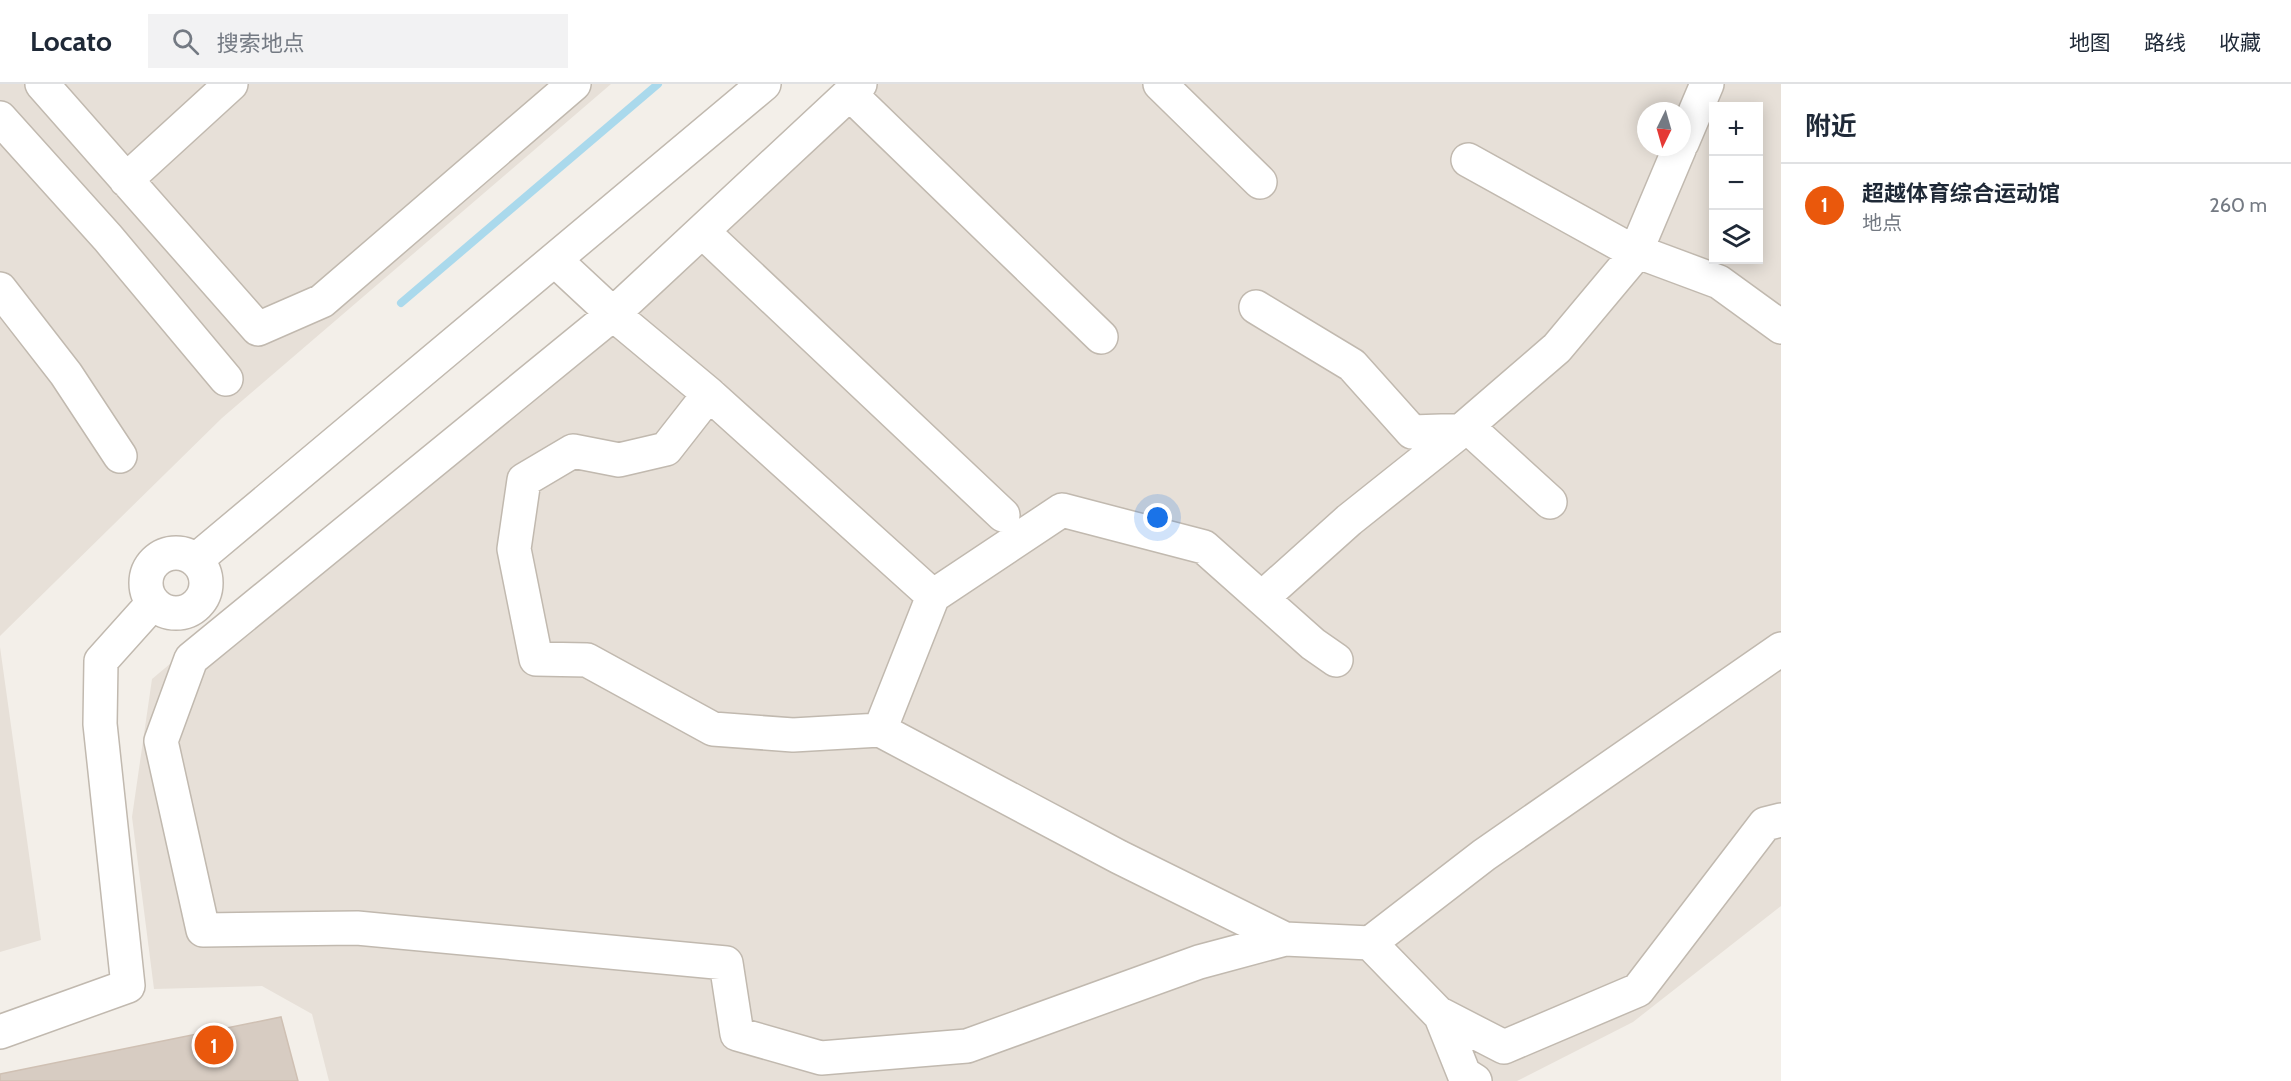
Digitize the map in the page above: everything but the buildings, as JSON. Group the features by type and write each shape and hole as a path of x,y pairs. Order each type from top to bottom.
{"street":[{"path":"42,84 258,329 322,301 574,84"},
{"path":"126,180 231,84"},
{"path":"196,560 764,84"},
{"path":"1160,84 1260,182"},
{"path":"1691,122 1707,84"},
{"path":"1101,337 855,89 613,314 190,659 161,741 203,930 357,927 726,963 737,1035 821,1058 966,1046 1199,962 1285,939 1370,943 1484,855 1781,649"},
{"path":"0,118 108,238 226,379"},
{"path":"1262,598 1349,520 1462,430 1557,348 1634,256 1676,156"},
{"path":"1468,160 1625,247 1719,282 1781,327"},
{"path":"702,231 1003,515"},
{"path":"555,260 613,314 709,394 933,596"},
{"path":"0,289 66,374 120,456"},
{"path":"1256,307 1352,365 1412,432 1471,430 1550,502"},
{"path":"709,394 666,449 619,460 573,451 524,480 514,549 536,659 586,660 713,729 793,735 880,730 1109,852 1285,939"},
{"path":"880,730 933,596 1062,510 1204,547 1313,644 1336,660"},
{"path":"178,553 196,560 206,577 206,587 197,605 180,614 160,609 153,603 147,594 145,585 151,566 167,554 178,553"},
{"path":"0,1032 128,986 100,724 101,661 153,603"},
{"path":"1370,943 1440,1014 1504,1047 1638,990 1765,824 1781,820"},
{"path":"1440,1014 1464,1074 1474,1081"}],"shaded area":[{"path":"0,84 611,84 222,418 0,636"},
{"path":"841,84 1781,84 1781,906 1633,1022 1517,1081 329,1081 312,1014 262,986 154,989 132,817 152,679 575,324"},
{"path":"0,647 41,940 0,952"}],"waterway":[{"path":"401,303 658,84"}],"place":[{"name":"超越体育综合运动馆","path":"214,1045"}]}
